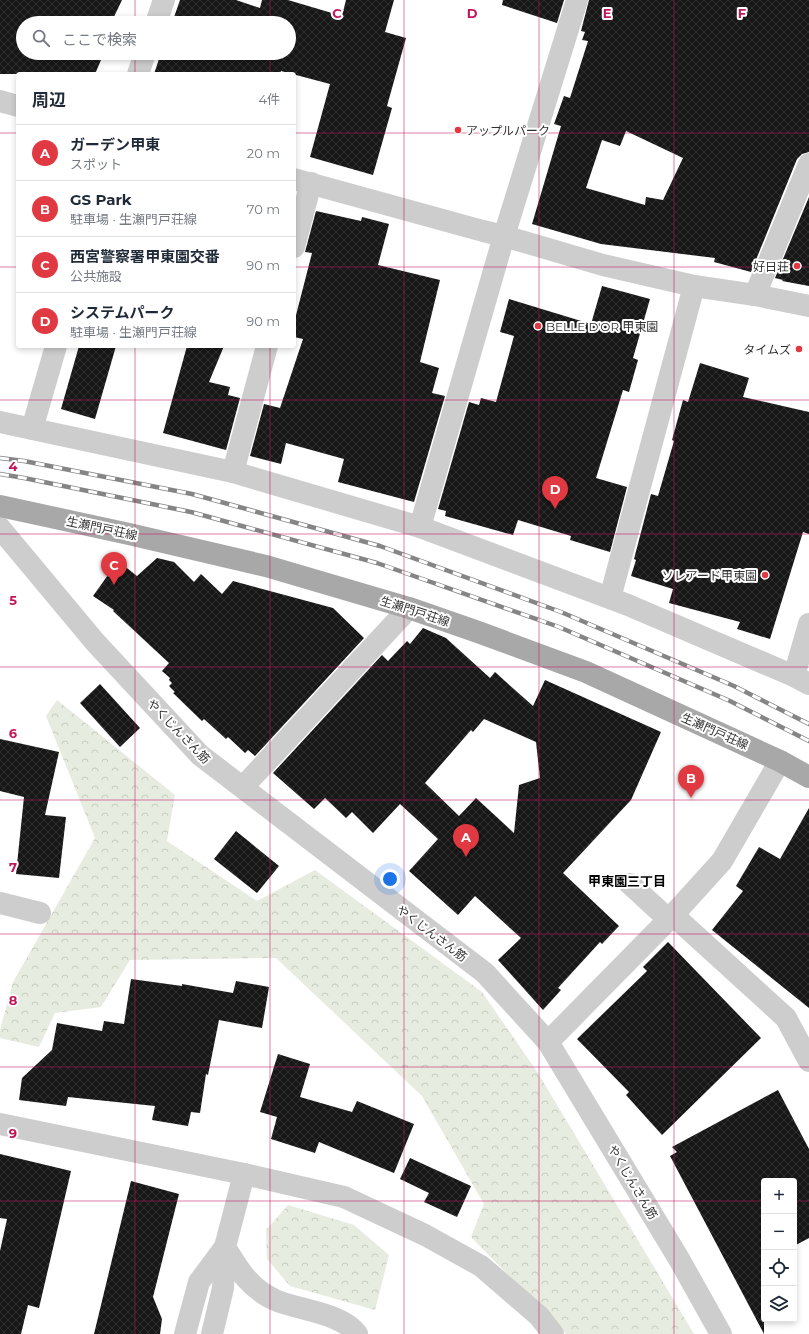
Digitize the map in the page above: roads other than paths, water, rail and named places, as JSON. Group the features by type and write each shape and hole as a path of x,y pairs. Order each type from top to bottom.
{"main road":[{"name":"生瀬門戸荘線","path":"0,506 266,566 408,608 586,672 780,760 809,777"}],"street":[{"path":"158,16 164,0"},
{"path":"420,527 504,236 577,0"},
{"path":"139,72 143,60"},
{"path":"0,101 16,105"},
{"path":"755,295 809,164"},
{"path":"296,232 303,181 504,236 603,265 694,286 755,295 809,306"},
{"path":"610,598 694,286"},
{"path":"32,429 55,348"},
{"path":"233,472 266,348"},
{"path":"0,422 233,472 420,527 610,598 801,680 809,624"},
{"name":"やくじんさん筋","path":"0,528 95,642 200,755 485,973 548,1042 679,1260 721,1334"},
{"path":"243,787 408,608"},
{"path":"548,1042 671,917 722,861 780,760"},
{"path":"630,884 671,917 786,1018 809,1061"},
{"path":"0,903 40,913"},
{"path":"0,1124 244,1174 344,1197 425,1235 481,1266 539,1316 553,1334"},
{"path":"212,1334 223,1288 224,1247 244,1174"},
{"path":"185,1334 199,1282 224,1247"},
{"path":"224,1247 248,1282 259,1290 275,1300 336,1318 354,1330 356,1334"}],"railway":[{"path":"0,458 24,461 192,494 380,546 561,612 734,686 809,724"},
{"path":"0,474 191,512 377,563 559,627 730,701 809,741"}],"place":[{"name":"アップルパーク","path":"458,130"},
{"name":"好日荘","path":"797,266"},
{"name":"BELLE D'OR 甲東園","path":"538,326"},
{"name":"タイムズ","path":"799,349"},
{"name":"システムパーク","path":"555,509"},
{"name":"ソレアード甲東園","path":"765,575"},
{"name":"西宮警察署甲東園交番","path":"114,585"},
{"name":"GS Park","path":"691,798"},
{"name":"ガーデン甲東","path":"466,857"}],"district":[{"name":"甲東園三丁目","path":"627,881"}]}
